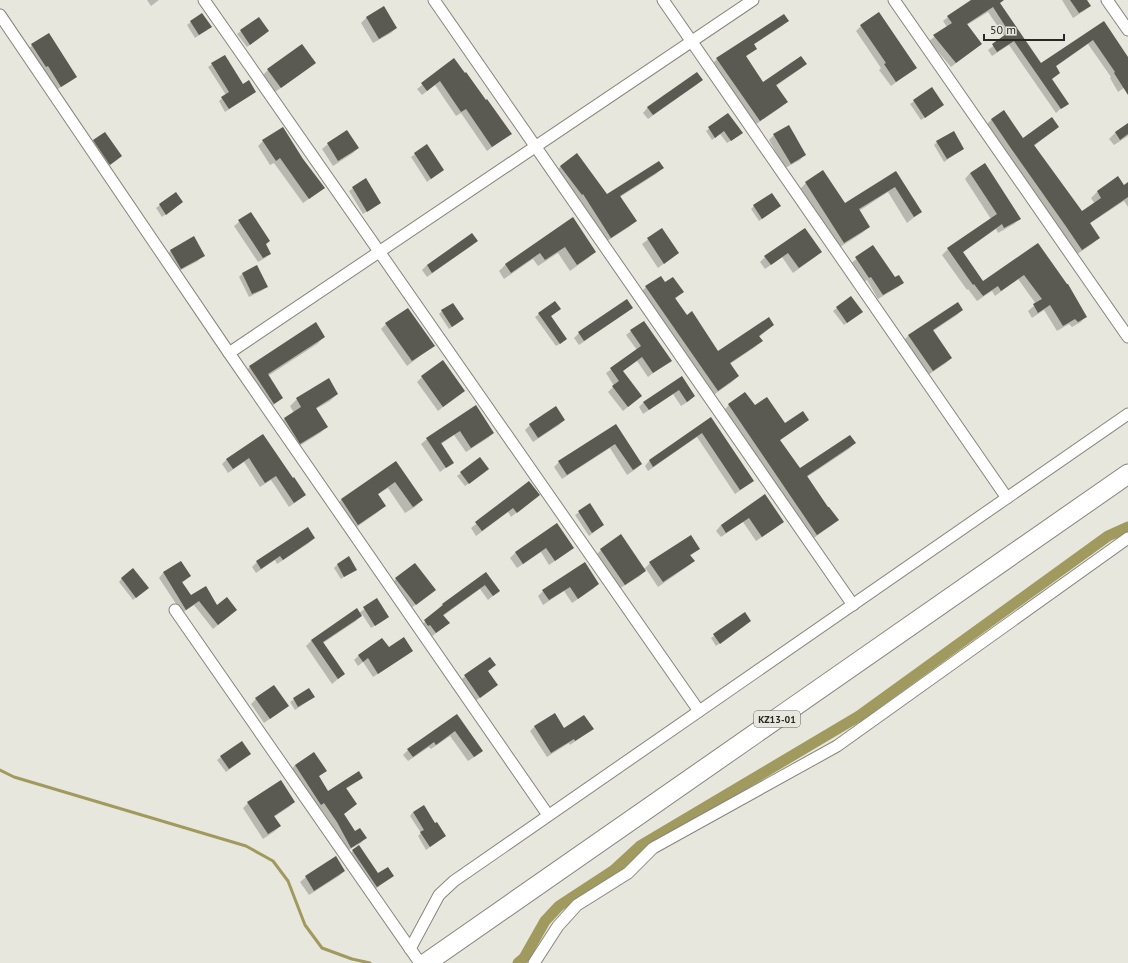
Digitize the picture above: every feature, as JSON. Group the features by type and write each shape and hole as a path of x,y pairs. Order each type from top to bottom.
{"highway":[{"name":"KZ13-01","path":"426,963 1128,474"}],"street":[{"path":"204,0 699,711"},
{"path":"434,0 853,605"},
{"path":"663,0 1007,498"},
{"path":"229,353 753,0"},
{"path":"894,0 1128,337"},
{"path":"1107,0 1128,30"},
{"path":"0,16 229,353 548,815"},
{"path":"410,949 439,896 454,880 1128,414"},
{"path":"534,963 558,926 576,905 628,873 653,848 837,746 1128,538"},
{"path":"175,610 420,963"}],"building":[{"path":"971,0 1004,0 1000,3 1041,63 1104,21 1128,57 1128,95 1114,73 1115,72 1093,40 1056,66 1060,73 1052,79 1069,104 1061,109 1014,41 997,52 992,44 1009,32 993,7 967,24 982,44 956,63 933,35 952,23 947,16"},
{"path":"1070,0 1087,0 1091,6 1079,13"},
{"path":"384,6 397,28 379,39 366,17"},
{"path":"879,12 917,68 896,82 884,64 886,63 860,25"},
{"path":"202,13 212,27 199,35 190,21"},
{"path":"784,14 789,21 754,44 757,49 746,56 763,82 801,56 807,64 776,85 788,102 760,121 716,58"},
{"path":"259,17 269,31 250,45 240,30"},
{"path":"49,33 77,77 61,87 48,66 46,67 31,44"},
{"path":"302,44 316,63 281,88 267,69"},
{"path":"225,55 243,84 249,80 256,92 229,109 221,97 229,92 211,63"},
{"path":"454,58 486,100 487,99 512,134 492,147 466,109 461,112 440,81 427,91 421,83"},
{"path":"697,72 703,80 653,115 647,107"},
{"path":"932,87 944,105 925,118 913,100"},
{"path":"1004,110 1023,138 1052,117 1059,127 1034,145 1082,211 1101,198 1097,191 1118,176 1124,185 1128,182 1128,197 1090,223 1100,238 1082,250 991,119"},
{"path":"728,113 743,133 731,141 724,131 715,138 708,127"},
{"path":"1128,123 1128,134 1120,140 1115,132"},
{"path":"789,125 806,155 791,164 773,134"},
{"path":"283,127 303,159 325,188 309,199 280,158 276,161 262,140"},
{"path":"347,130 359,148 338,161 327,143"},
{"path":"954,131 964,149 947,159 936,141"},
{"path":"105,132 122,156 110,165 93,140"},
{"path":"427,144 444,170 431,179 414,153"},
{"path":"577,153 607,194 659,161 664,168 620,196 637,221 611,238 583,194 582,195 560,166"},
{"path":"985,163 1021,219 1004,228 1002,224 963,252 983,281 1038,243 1068,284 1087,317 1078,322 1075,319 1063,326 1050,305 1038,313 1033,304 1042,299 1024,275 1001,291 998,286 983,296 974,284 973,285 947,248 997,214 970,173"},
{"path":"823,170 845,203 896,171 922,212 914,217 895,187 859,209 870,227 844,243 805,182"},
{"path":"366,178 381,203 367,212 352,187"},
{"path":"176,192 183,202 166,215 159,204"},
{"path":"772,193 781,206 762,219 753,205"},
{"path":"251,212 270,241 266,244 271,254 263,258 238,220"},
{"path":"573,217 596,252 577,265 565,247 545,260 540,253 511,273 505,264"},
{"path":"662,228 679,253 664,264 647,238"},
{"path":"805,228 822,252 799,268 788,253 771,265 764,256"},
{"path":"472,233 478,241 432,273 427,265"},
{"path":"194,236 205,256 181,269 170,250"},
{"path":"873,245 895,277 899,275 904,283 883,295 855,257"},
{"path":"257,265 268,287 252,294 242,273"},
{"path":"661,276 665,282 673,277 684,292 675,298 687,315 692,311 718,351 769,317 774,325 759,336 763,341 730,363 739,376 718,391 645,286"},
{"path":"851,296 863,312 847,323 836,307"},
{"path":"627,299 633,308 584,341 578,332"},
{"path":"555,301 561,309 551,316 567,339 560,344 538,313"},
{"path":"958,302 963,310 933,330 952,358 933,371 908,335"},
{"path":"453,303 464,319 452,327 441,310"},
{"path":"408,308 435,346 412,361 385,323"},
{"path":"644,321 672,361 653,373 642,357 623,371 642,396 628,407 612,386 619,381 610,368 641,346 630,330"},
{"path":"316,322 325,337 268,374 283,398 274,404 249,366"},
{"path":"443,360 465,391 443,407 421,376"},
{"path":"682,376 695,396 687,402 679,390 649,410 643,402"},
{"path":"329,378 338,394 316,408 328,427 300,444 284,418 301,407 296,398"},
{"path":"745,392 755,405 767,397 785,423 803,411 809,420 780,440 800,468 850,435 856,443 807,476 828,507 839,520 817,535 728,404"},
{"path":"476,405 494,433 471,448 460,431 441,443 454,463 446,468 426,438"},
{"path":"556,406 565,420 538,438 529,424"},
{"path":"711,417 754,481 740,490 702,433 653,467 649,460"},
{"path":"616,424 642,464 633,470 615,444 567,475 558,461"},
{"path":"263,434 306,495 294,503 276,476 265,483 249,458 233,469 226,459"},
{"path":"480,457 489,469 469,484 460,472"},
{"path":"396,461 423,500 413,507 395,482 378,494 386,506 358,525 341,499"},
{"path":"529,481 540,495 517,513 513,508 482,531 475,522"},
{"path":"765,494 784,522 762,537 749,518 726,533 721,525"},
{"path":"590,503 604,525 592,533 578,511"},
{"path":"557,523 574,548 555,561 546,548 523,564 515,552"},
{"path":"308,527 315,538 283,560 280,556 261,569 256,561"},
{"path":"621,534 646,571 625,585 600,549"},
{"path":"691,535 700,549 690,555 695,561 663,582 649,562"},
{"path":"349,556 357,570 344,577 337,564"},
{"path":"181,561 191,576 182,582 191,595 206,586 217,605 227,597 237,610 218,625 199,601 186,610 163,572"},
{"path":"585,562 599,584 578,599 570,587 549,600 542,590"},
{"path":"415,563 436,590 416,605 395,578"},
{"path":"133,568 149,588 136,598 121,578"},
{"path":"486,572 500,591 493,596 485,585 443,615 450,623 436,633 430,625 428,626 424,620 443,605 442,604"},
{"path":"377,598 389,617 375,626 363,607"},
{"path":"357,608 362,616 323,642 345,674 338,679 311,640"},
{"path":"745,612 751,621 720,644 713,634"},
{"path":"404,637 413,651 378,674 368,658 363,662 358,655 382,638 389,647"},
{"path":"490,657 496,665 488,671 498,685 480,698 464,675"},
{"path":"274,685 289,706 270,719 255,698"},
{"path":"309,688 315,697 298,707 293,698"},
{"path":"555,713 564,728 584,715 594,729 575,741 574,739 551,753 534,726"},
{"path":"457,714 483,751 474,757 455,731 436,745 434,742 413,757 407,749"},
{"path":"242,741 251,754 229,769 220,756"},
{"path":"314,752 327,771 319,776 328,791 359,771 363,778 346,788 357,804 344,814 355,831 360,828 367,838 351,848 337,822 324,803 321,805 295,765"},
{"path":"281,780 295,802 274,816 281,826 268,834 247,802"},
{"path":"424,805 435,823 437,822 446,836 430,847 420,832 424,830 413,812"},
{"path":"359,845 378,873 388,867 394,876 377,887 352,850"},
{"path":"336,856 345,871 314,891 305,876"}],"waterway":[{"path":"518,963 524,958 545,921 559,906 614,870 640,846 859,716 1108,536 1128,527"},
{"path":"0,770 14,777 246,846 273,861 288,881 305,925 322,948 352,959 370,963"}]}
